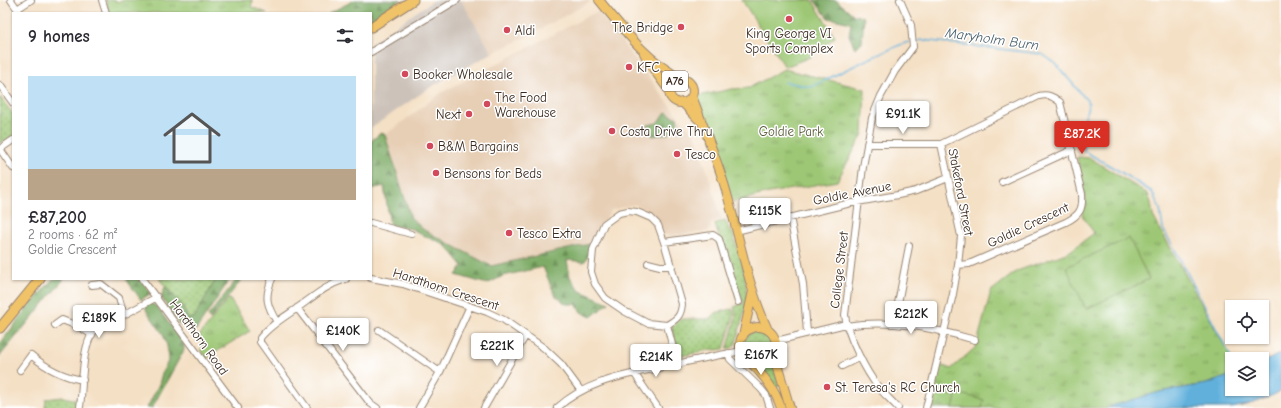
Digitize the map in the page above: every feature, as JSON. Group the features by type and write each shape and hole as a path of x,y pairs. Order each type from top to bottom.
{"highway":[{"path":"372,26 413,0"},
{"path":"0,328 39,280"}],"main road":[{"name":"A76","path":"599,0 642,51 674,99 682,102 702,123"},
{"name":"A76","path":"642,51 673,74 691,84 693,90 692,96 710,142 727,194 736,231 754,290 768,330 776,341"},
{"name":"A76","path":"670,92 670,88 674,81 682,79"},
{"name":"A76","path":"682,102 688,100 692,96"},
{"path":"754,290 740,346 747,359 772,387 781,408"},
{"path":"742,337 751,329 756,327 768,330"},
{"path":"776,341 776,361 790,408"},
{"path":"747,359 757,363 763,362 772,357 775,352"}],"street":[{"path":"11,0 18,11 31,0"},
{"path":"102,0 106,12"},
{"path":"372,51 457,0"},
{"name":"College Street","path":"898,408 878,387 860,357 846,325 845,315 859,202 872,118 881,96 913,47 911,25 900,0"},
{"path":"0,85 12,102"},
{"name":"Goldie Crescent","path":"941,144 1039,96 1053,96 1060,102 1082,194 1080,211 1074,217 969,264 958,265"},
{"path":"12,141 0,149 12,167"},
{"path":"867,144 941,144"},
{"name":"Stakeford Street","path":"926,408 958,265 961,236 941,144"},
{"path":"1002,182 1072,150"},
{"name":"Goldie Avenue","path":"736,231 790,217 916,191 948,178"},
{"path":"619,212 637,212 651,218 658,225 672,266 682,304 681,312 678,318 667,324 647,323 624,311 605,298 595,284 592,272 593,250 604,224 619,212"},
{"path":"790,217 804,284 807,332"},
{"path":"372,224 411,234"},
{"path":"664,242 713,235 719,239 738,302"},
{"path":"894,324 909,246"},
{"path":"648,262 660,266 672,266"},
{"name":"Hardthorn Crescent","path":"372,278 403,284 487,312 504,320 544,348 561,364 581,391"},
{"name":"Hardthorn Road","path":"143,280 238,408"},
{"path":"272,280 267,296 268,308 277,322"},
{"path":"307,408 260,342 260,338 264,332 323,289 343,280"},
{"path":"92,285 101,284 119,298 124,315"},
{"path":"80,407 85,349 94,331 156,297"},
{"path":"419,408 440,372 470,306"},
{"path":"297,308 370,403 376,408"},
{"path":"56,325 62,320 80,327 92,335"},
{"path":"667,324 677,364"},
{"path":"776,341 807,332 860,324 920,326 975,340"},
{"path":"379,330 440,372"},
{"path":"484,408 526,335"},
{"path":"561,407 581,391 609,379 742,351"},
{"path":"728,354 730,359 761,389 766,396 770,408"},
{"path":"20,370 31,355 44,366 70,378 83,380"},
{"path":"842,366 860,357"},
{"path":"634,374 658,408"}],"shaded area":[{"path":"434,0 461,0 492,53 429,88 372,127 372,42"},
{"path":"461,0 589,0 590,2 526,37 492,53"},
{"path":"598,11 679,117 695,135 721,219 711,224 709,231 673,236 665,235 653,213 635,204 611,210 590,244 491,266 424,230 411,218 385,135 441,93"}],"green space":[{"path":"106,0 116,0 117,2 123,0 253,0 251,7 264,12 109,12"},
{"path":"355,0 401,0 372,19 372,12 331,12"},
{"name":"King George VI Sports Complex","path":"742,0 812,0 835,37 810,57 785,67"},
{"path":"814,0 836,0 854,15 864,17 862,42 855,48 849,35 851,23 828,18"},
{"name":"Goldie Park","path":"784,69 865,89 863,134 837,181 769,193 733,202 698,96 732,89 749,88"},
{"path":"0,97 12,113 12,136 0,144"},
{"path":"666,112 677,118 678,124 668,134 653,136 646,131 648,125 657,123"},
{"path":"382,132 385,135 411,218 424,230 491,266 590,244 591,253 584,262 567,260 570,277 580,291 609,303 591,317 581,312 576,304 566,304 555,295 543,267 503,276 487,284 456,275 463,266 447,247 438,241 412,229 390,225 384,186 372,189 372,140"},
{"path":"1077,157 1090,158 1148,194 1153,216 1228,352 1225,352 1225,377 1206,384 1159,392 1105,408 930,408 940,365 951,369 976,347 991,291 1017,271 1069,252 1094,233 1082,215 1086,205"},
{"path":"725,220 730,231 732,231 745,274 747,302 736,343 732,348 727,350 736,316 734,307 744,303 743,300 739,300 715,224"},
{"path":"1129,238 1149,279 1086,309 1066,267"},
{"path":"52,280 63,280 0,356 0,344 27,308"},
{"path":"127,280 142,280 151,293 141,300"},
{"path":"160,280 215,280 194,318 188,319 182,305"},
{"path":"215,280 229,280 196,330 179,324 161,297 165,287 182,305 188,319 194,318"},
{"path":"236,280 241,280 210,320 208,316"},
{"path":"229,298 250,331 209,356 207,359 200,350 204,346 199,336"},
{"path":"151,303 157,307 184,344 184,350 152,408 147,408 169,359 163,334 146,310 146,305"},
{"path":"732,309 734,315 724,349 713,349 681,356 679,355 671,327 681,319 709,319 715,313"},
{"path":"758,331 768,335 772,345 768,355 758,359 748,355 744,345 748,335"},
{"path":"771,362 773,363 779,386 775,388 758,367 764,366"},
{"path":"957,393 984,400 982,408 953,408"},
{"path":"63,397 78,400 78,408 45,408 46,399"}],"water":[{"path":"1281,353 1281,391 1257,402 1231,408 1105,408 1159,392 1206,384 1225,377 1225,396 1269,396 1269,359"}],"waterway":[{"name":"Maryholm Burn","path":"914,42 922,40 1042,54 1055,63 1089,103 1082,127 1084,151 1152,192 1160,209 1163,229 1228,352"},
{"name":"Maryholm Burn","path":"785,82 811,87 864,61 902,44 910,42"}],"place":[{"name":"King George VI Sports Complex","path":"789,19"},
{"name":"The Bridge","path":"681,27"},
{"name":"Aldi","path":"507,30"},
{"name":"KFC","path":"629,67"},
{"name":"Booker Wholesale","path":"405,74"},
{"name":"The Food Warehouse","path":"487,104"},
{"name":"Next","path":"469,114"},
{"name":"Costa Drive Thru","path":"612,131"},
{"name":"B&M Bargains","path":"430,146"},
{"name":"Tesco","path":"677,154"},
{"name":"Bensons for Beds","path":"436,173"},
{"name":"Tesco Extra","path":"509,233"},
{"name":"St. Teresa's RC Church","path":"827,387"}]}
